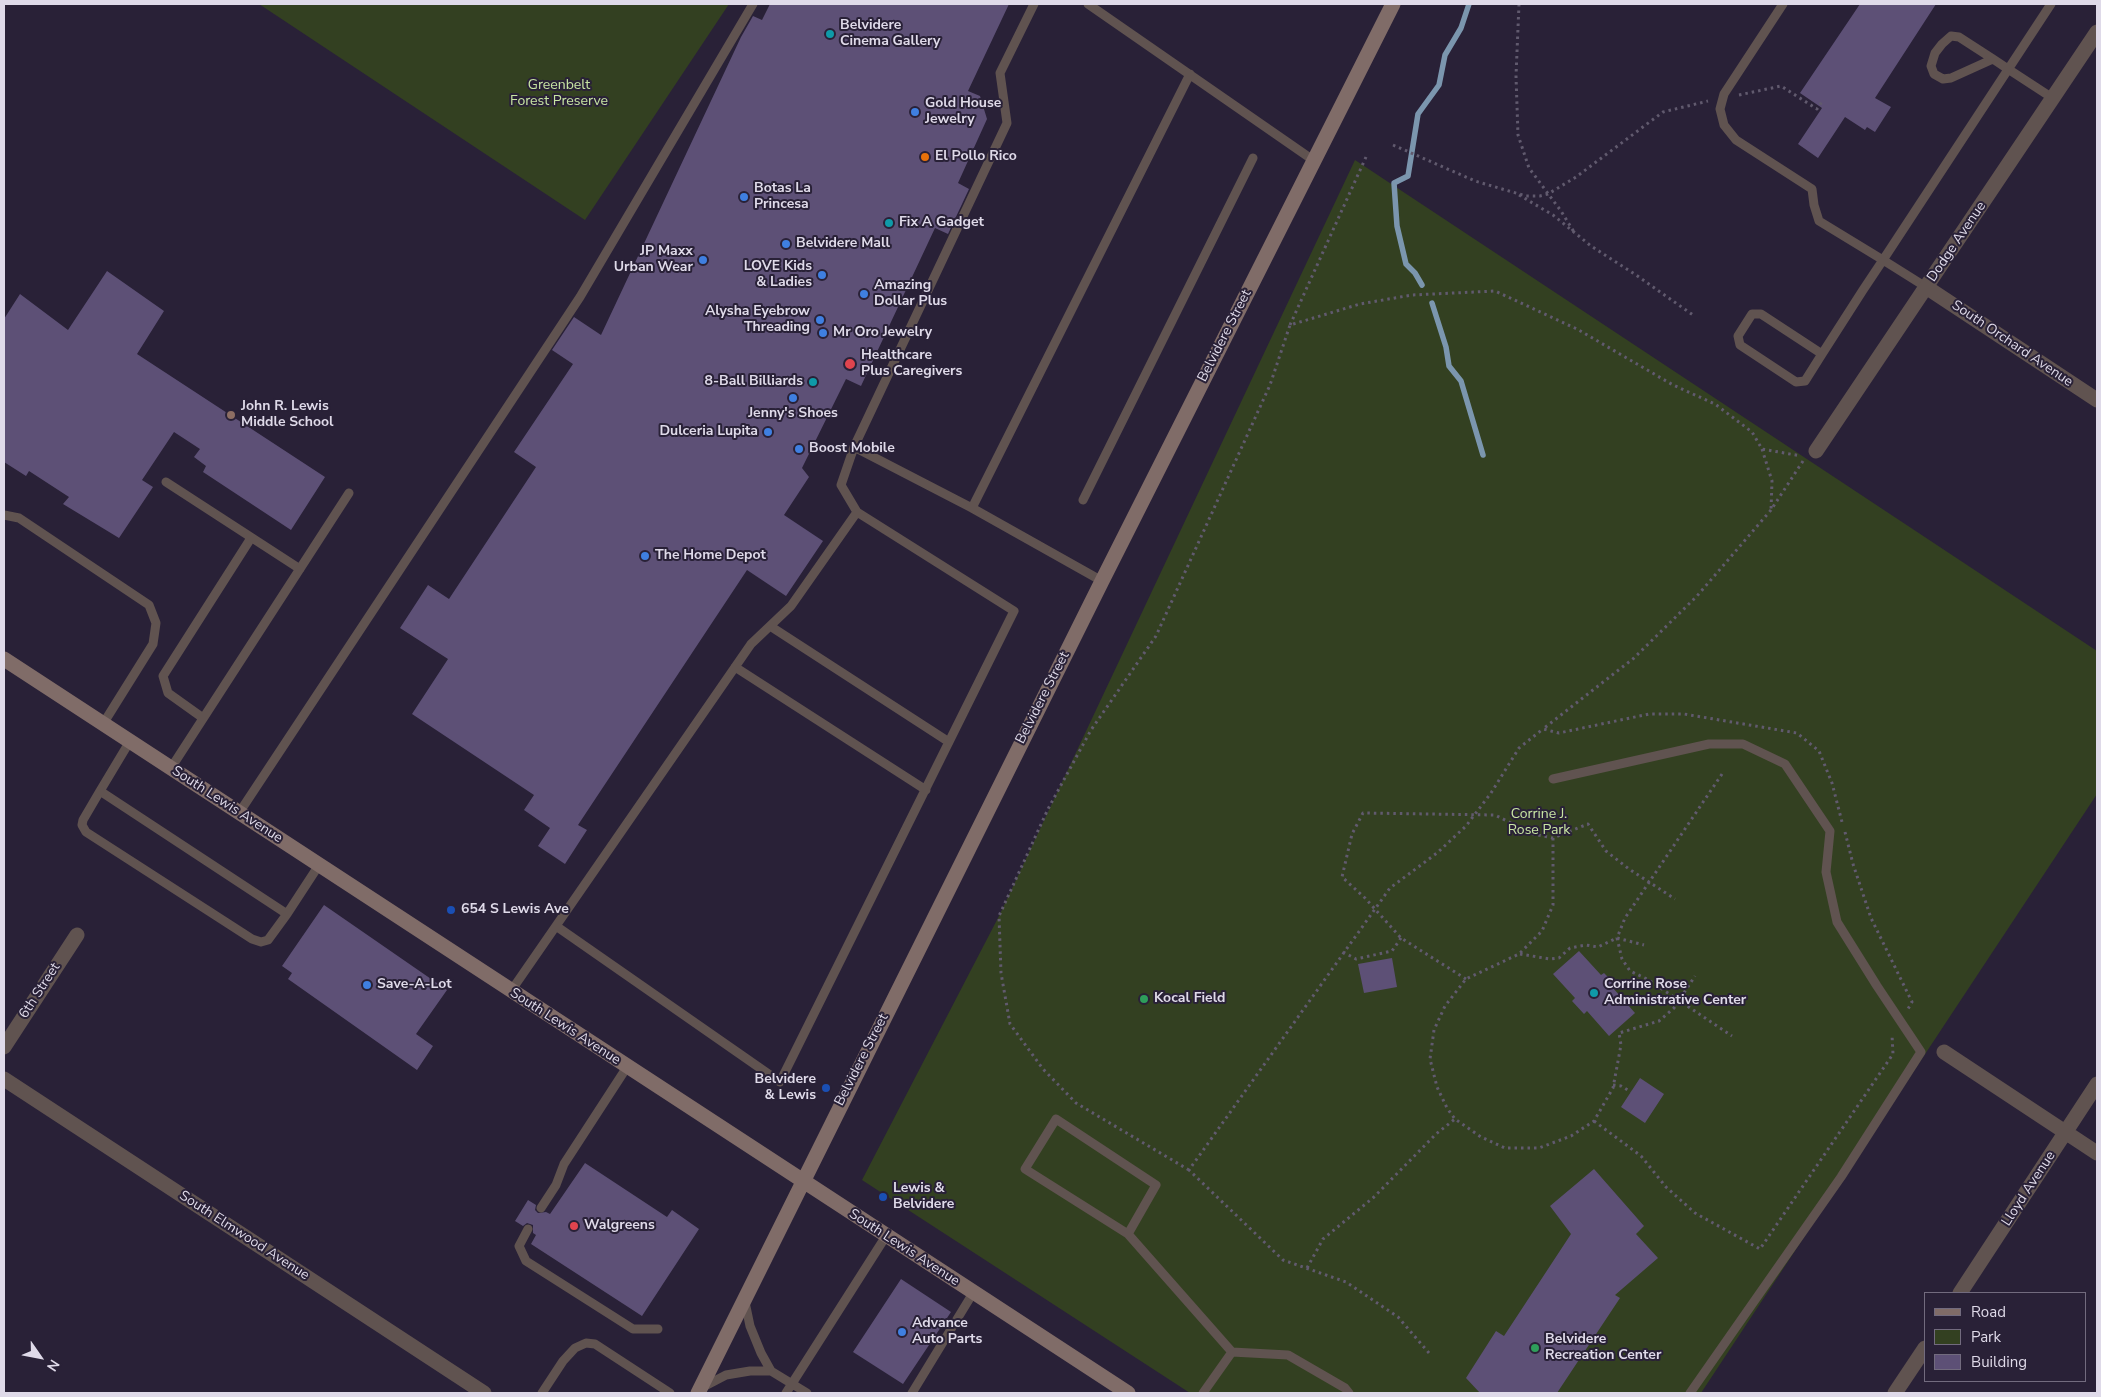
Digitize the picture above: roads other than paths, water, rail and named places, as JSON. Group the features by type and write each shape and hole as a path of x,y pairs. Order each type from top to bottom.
{"main road":[{"name":"Belvidere Street","path":"699,1391 801,1181 1393,4"},
{"name":"South Lewis Avenue","path":"4,659 1128,1393"}],"street":[{"name":"Dodge Avenue","path":"1816,451 2054,99 2097,32"},
{"name":"South Orchard Avenue","path":"1926,287 2097,400"},
{"name":"6th Street","path":"4,1047 77,935"},
{"path":"1944,1052 2097,1153"},
{"name":"South Elmwood Avenue","path":"4,1079 484,1393"},
{"name":"Lloyd Avenue","path":"1961,1292 2097,1084"},
{"path":"1895,1393 1924,1350"}],"lane":[{"path":"239,813 580,297 753,4"},
{"path":"556,926 780,1082 1014,611 857,512 841,485 854,447 1008,123 1000,72 1034,4"},
{"path":"1088,4 1314,160"},
{"path":"1783,4 1723,99 1720,109 1724,125 1736,140 1812,189 1819,221 1926,287"},
{"path":"1822,354 1761,314 1752,314 1738,336 1740,345 1796,382 1805,381 2051,4"},
{"path":"1993,59 1951,78 1943,79 1934,74 1931,66 1935,53 1951,36 1959,37 1993,59 2054,99"},
{"path":"972,508 1190,74"},
{"path":"1083,500 1253,158"},
{"path":"854,447 972,508 1102,581"},
{"path":"166,482 300,569"},
{"path":"171,768 349,493"},
{"path":"512,991 751,644 791,606 857,512"},
{"path":"4,515 19,518 149,605 156,623 153,644 103,724"},
{"path":"203,718 168,693 164,676 251,538"},
{"path":"770,626 949,742"},
{"path":"735,667 926,790"},
{"path":"130,741 83,820 82,826 86,832 252,939 261,942 268,940 319,865"},
{"path":"1553,779 1709,744 1744,744 1785,764 1830,831 1826,872 1837,922 1921,1052 1842,1177 1690,1393"},
{"path":"100,791 287,914"},
{"path":"541,1208 556,1185 564,1164 627,1067"},
{"path":"1128,1234 1156,1185 1056,1118 1025,1169 1128,1234 1232,1352 1288,1355 1345,1388 1349,1393"},
{"path":"528,1229 519,1246 526,1261 633,1329 658,1330"},
{"path":"786,1393 886,1236"},
{"path":"912,1393 974,1293"},
{"path":"744,1299 750,1326 771,1371 807,1393"},
{"path":"542,1393 563,1361 575,1348 586,1343 595,1344 670,1393"},
{"path":"1203,1393 1232,1352"},
{"path":"699,1391 726,1375 750,1371 771,1371"}],"waterway":[{"path":"1422,285 1415,273 1406,264 1397,226 1394,183 1408,176 1418,114 1439,85 1445,55 1461,28 1469,4"},
{"path":"1432,303 1446,347 1449,366 1461,381 1483,455"}],"place":[{"name":"Belvidere Cinema Gallery","path":"830,34"},
{"name":"Gold House Jewelry","path":"915,112"},
{"name":"El Pollo Rico","path":"925,157"},
{"name":"Botas La Princesa","path":"744,197"},
{"name":"Fix A Gadget","path":"889,223"},
{"name":"Belvidere Mall","path":"786,244"},
{"name":"JP Maxx Urban Wear","path":"703,260"},
{"name":"LOVE Kids & Ladies","path":"822,275"},
{"name":"Amazing Dollar Plus","path":"864,294"},
{"name":"Alysha Eyebrow Threading","path":"820,320"},
{"name":"Mr Oro Jewelry","path":"823,333"},
{"name":"Healthcare Plus Caregivers","path":"850,364"},
{"name":"8-Ball Billiards","path":"813,382"},
{"name":"Jenny's Shoes","path":"793,398"},
{"name":"John R. Lewis Middle School","path":"231,415"},
{"name":"Dulceria Lupita","path":"768,432"},
{"name":"Boost Mobile","path":"799,449"},
{"name":"The Home Depot","path":"645,556"},
{"name":"654 S Lewis Ave","path":"451,910"},
{"name":"Save-A-Lot","path":"367,985"},
{"name":"Corrine Rose Administrative Center","path":"1594,993"},
{"name":"Kocal Field","path":"1144,999"},
{"name":"Belvidere & Lewis","path":"826,1088"},
{"name":"Lewis & Belvidere","path":"883,1197"},
{"name":"Walgreens","path":"574,1226"},
{"name":"Advance Auto Parts","path":"902,1332"},
{"name":"Belvidere Recreation Center","path":"1535,1348"}],"park label":[{"name":"Greenbelt Forest Preserve","path":"559,94"},
{"name":"Corrine J. Rose Park","path":"1539,824"}]}
